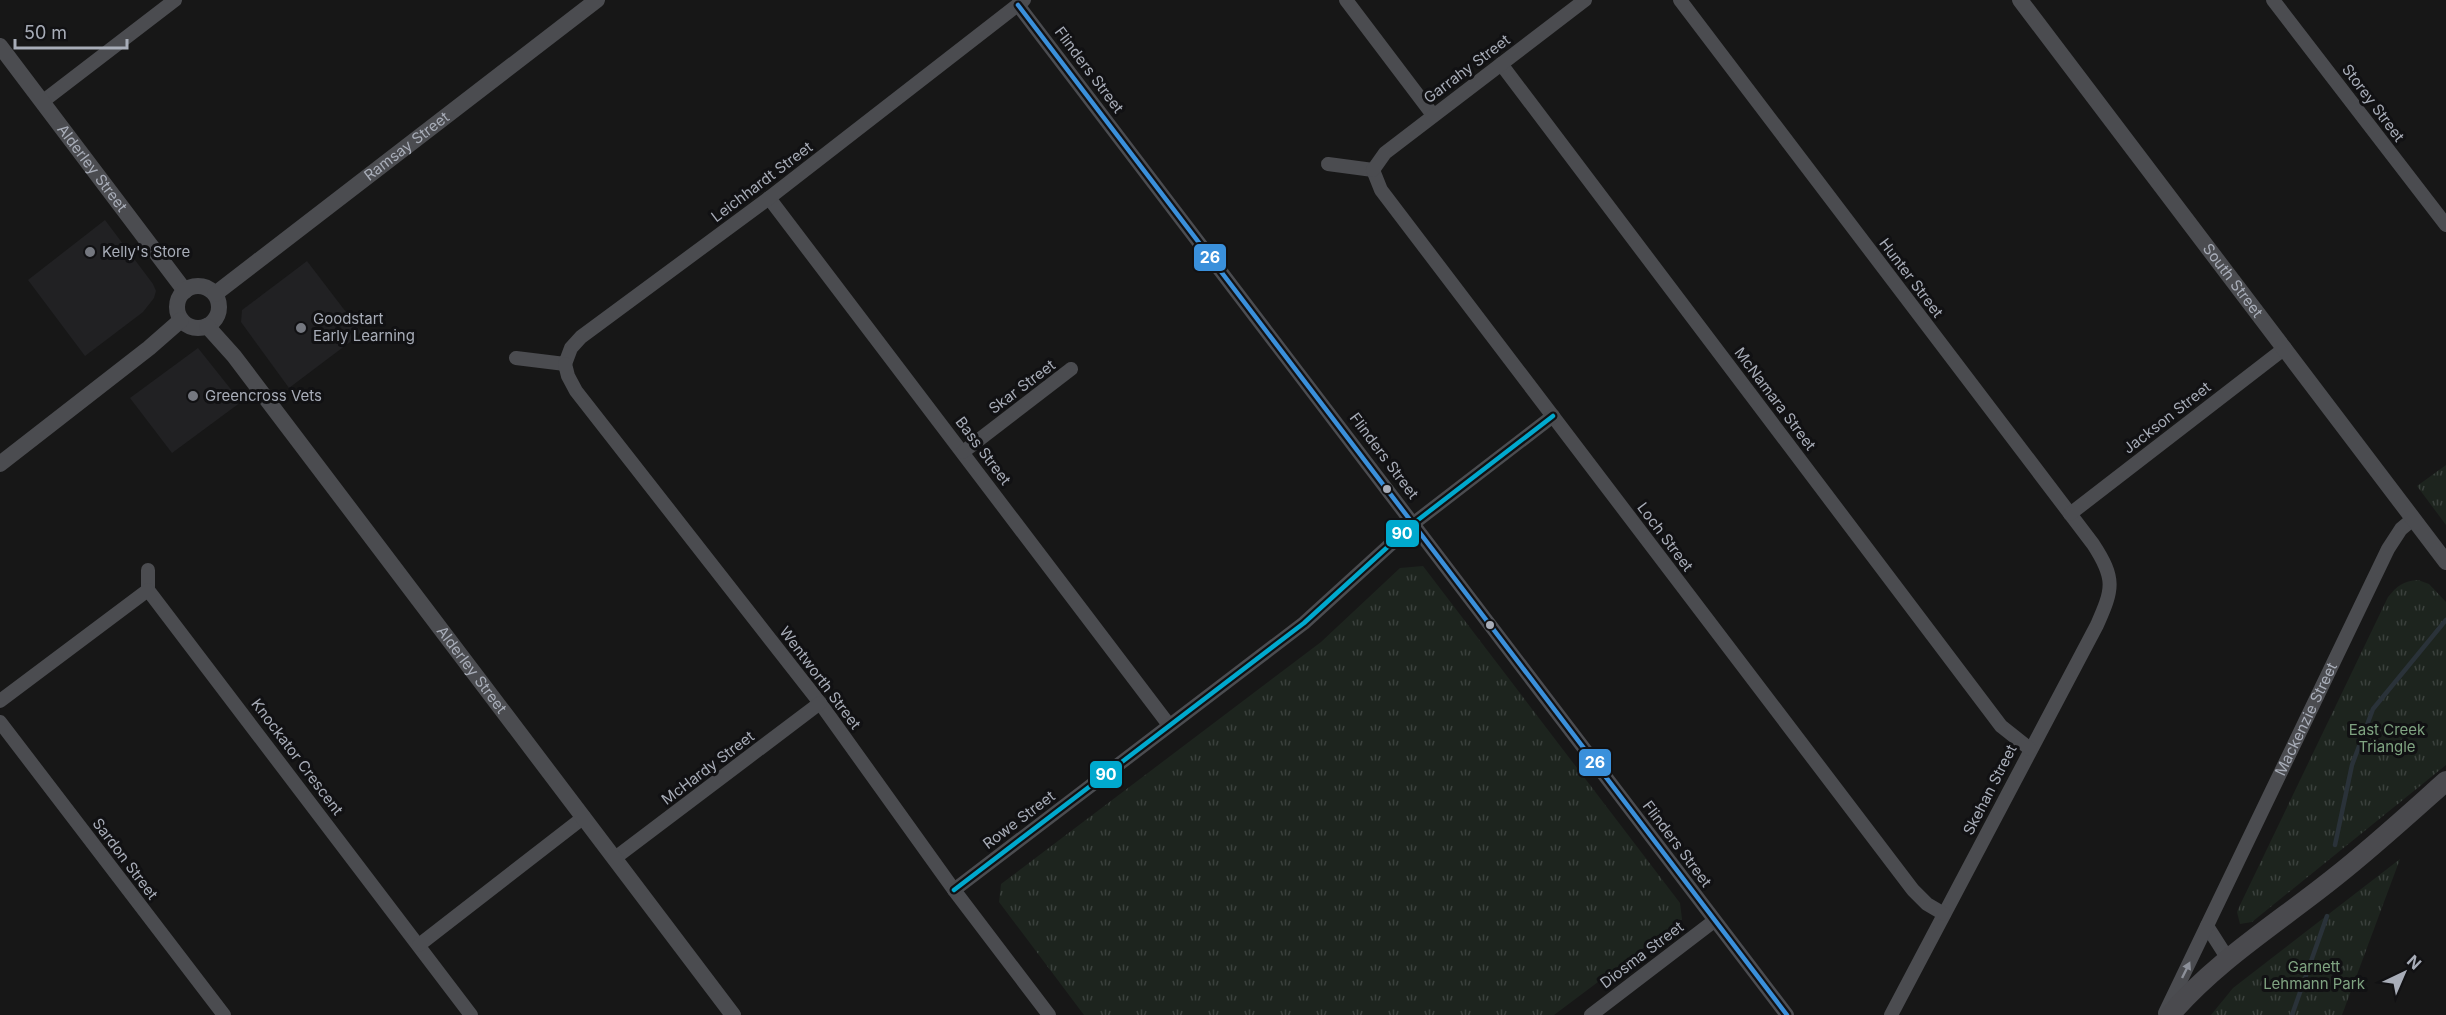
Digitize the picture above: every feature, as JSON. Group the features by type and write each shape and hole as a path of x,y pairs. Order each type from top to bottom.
{"main road":[{"path":"2170,1015 2191,991 2228,959 2336,877 2446,781"}],"street":[{"path":"42,102 175,0"},
{"name":"Ramsay Street","path":"215,294 597,0"},
{"path":"1346,0 1433,115"},
{"name":"Garrahy Street","path":"1373,170 1385,153 1585,0"},
{"name":"Hunter Street","path":"1680,0 2070,514 2105,562 2112,580"},
{"name":"South Street","path":"2020,0 2446,562"},
{"name":"Storey Street","path":"2273,0 2446,225"},
{"name":"Leichhardt Street","path":"566,364 571,348 581,337 769,198 1021,2"},
{"name":"Flinders Street","path":"1021,2 1787,1015"},
{"name":"Alderley Street","path":"0,46 185,291"},
{"name":"McNamara Street","path":"1501,64 2001,726 2030,749"},
{"path":"1328,165 1373,170"},
{"name":"Loch Street","path":"1373,170 1381,190 1913,890 1927,904 1944,914"},
{"name":"Bass Street","path":"769,198 1169,725"},
{"path":"201,286 215,294 219,304 218,315 207,326 191,327 182,320 177,304 185,291 201,286"},
{"path":"0,464 182,320"},
{"name":"Alderley Street","path":"207,326 234,356 734,1015"},
{"name":"Jackson Street","path":"2070,514 2285,348"},
{"path":"516,358 566,364"},
{"name":"Wentworth Street","path":"566,364 568,376 576,391 820,703 954,890 1049,1015"},
{"name":"Skar Street","path":"963,452 1071,369"},
{"name":"Rowe Street","path":"954,890 1304,623 1414,523 1553,416"},
{"name":"Mackenzie Street","path":"2164,1015 2388,549 2401,529 2413,519"},
{"path":"0,701 148,590 148,570"},
{"name":"Skehan Street","path":"1892,1015 2097,625 2111,595 2112,580"},
{"name":"Knockator Crescent","path":"148,590 471,1015"},
{"name":"McHardy Street","path":"615,858 820,703"},
{"name":"Sardon Street","path":"0,722 224,1015"},
{"path":"418,945 584,817"},
{"name":"Diosma Street","path":"1591,1015 1714,921"},
{"path":"2207,926 2228,959"}],"shaded area":[{"path":"105,220 156,291 154,298 143,312 85,356 28,280"},
{"name":"Goodstart Early Learning","path":"307,261 362,333 289,388 241,322 242,310"},
{"path":"198,348 241,402 172,453 130,398"}],"green space":[{"path":"2446,465 2446,525 2417,486"},
{"path":"1423,566 1680,903 1682,919 1554,1015 1084,1015 999,902 1001,884 1321,642 1400,568"},
{"name":"East Creek Triangle","path":"2418,580 2429,584 2446,602 2446,765 2252,922 2240,924 2237,912 2241,903 2388,597 2401,585"},
{"name":"Garnett Lehmann Park","path":"2400,859 2342,1015 2211,1015 2233,988"}],"waterway":[{"path":"2335,845 2352,765 2373,709 2446,620"},
{"path":"2292,1015 2327,916"}],"transit line":[{"name":"26","path":"1018,5 1787,1015"},
{"name":"90","path":"954,890 1304,623 1414,523 1553,416"}],"place":[{"name":"Kelly's Store","path":"90,252"},
{"name":"Goodstart Early Learning","path":"301,328"},
{"name":"Greencross Vets","path":"193,396"}]}
